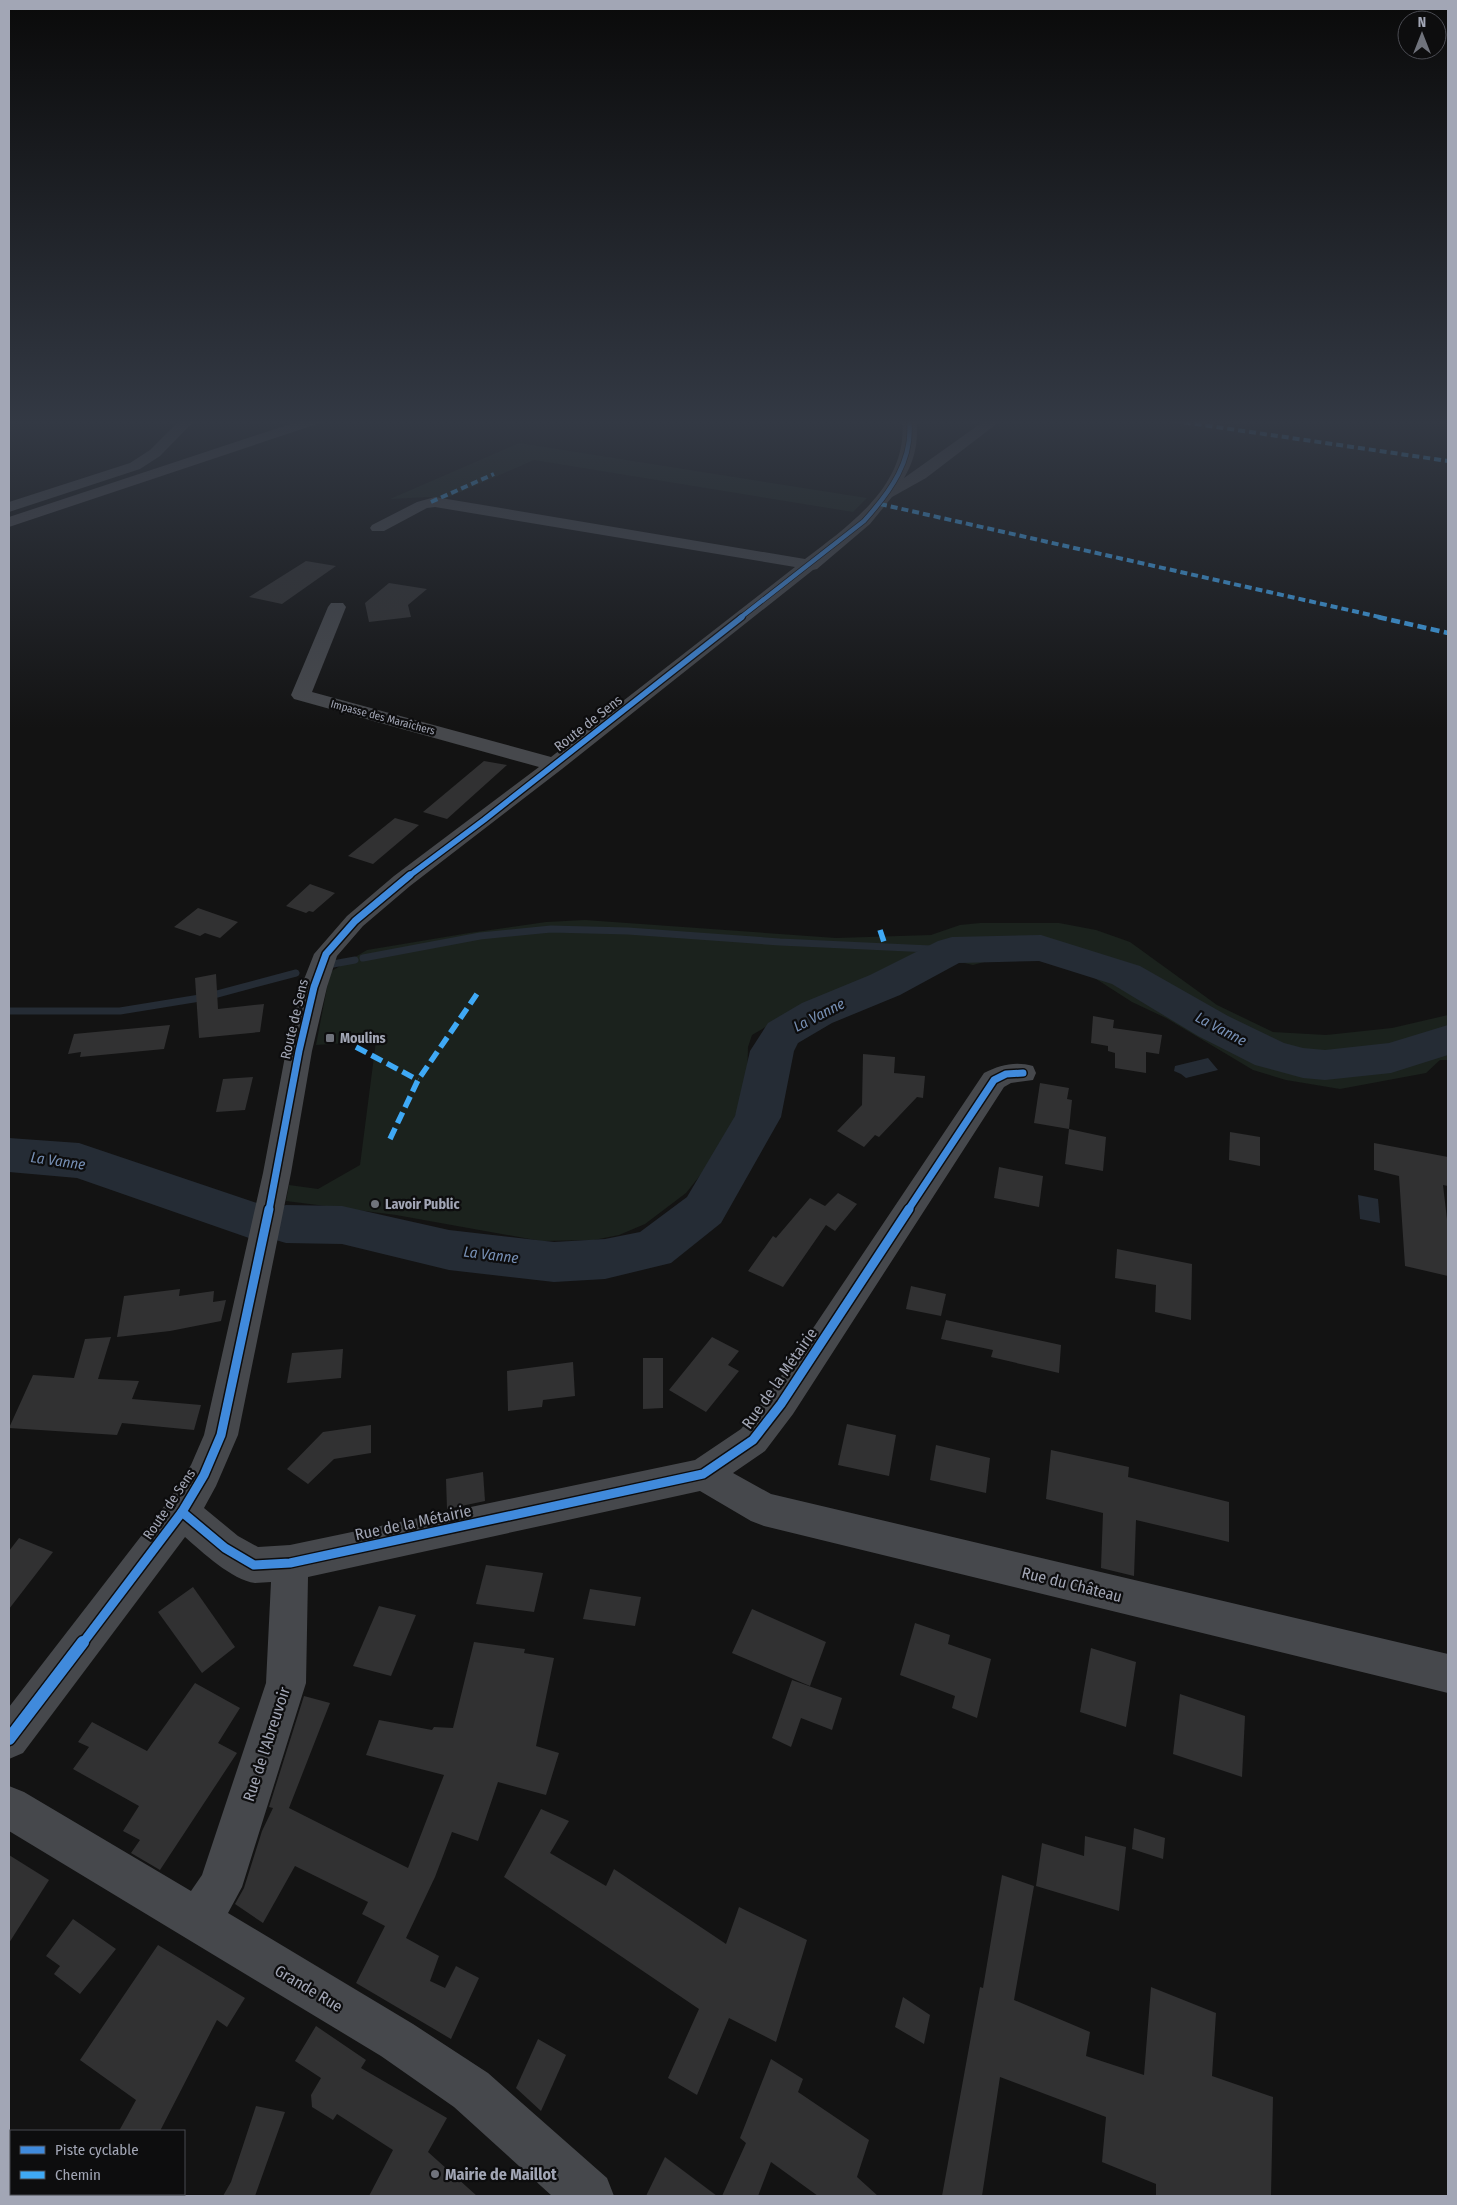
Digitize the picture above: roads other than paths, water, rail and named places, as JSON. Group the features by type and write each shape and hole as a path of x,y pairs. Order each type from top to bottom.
{"street":[{"path":"378,528 390,522"},
{"path":"554,522 811,565"},
{"name":"Route de Sens","path":"9,1740 182,1512 204,1475 222,1435 277,1173 299,1051 322,964 354,921 402,881 555,765 864,522"},
{"name":"Impasse des Maraîchers","path":"338,607 301,695 555,765"},
{"name":"Rue de la Métairie","path":"290,1563 703,1474 753,1440 781,1404 994,1080 1006,1074 1023,1073"},
{"name":"Rue du Château","path":"703,1474 764,1510 1448,1674"},
{"path":"182,1512 225,1548 254,1565 290,1563"},
{"name":"Rue de l'Abreuvoir","path":"197,1921 220,1887 286,1683 290,1563"},
{"name":"Grande Rue","path":"9,1807 397,2040 471,2090 589,2196"}],"waterway":[{"path":"363,958 480,936 551,929 628,931 780,942 952,950"},
{"name":"La Vanne","path":"286,1224 342,1225 449,1250 554,1262 605,1259 653,1249 704,1210 758,1117 772,1051 783,1033 817,1013 885,985 952,950 1041,948 1126,975 1213,1026 1270,1054 1303,1063 1325,1065 1391,1058 1448,1040"},
{"path":"333,964 355,960"},
{"path":"9,1011 120,1011 206,997 296,973"},
{"name":"La Vanne","path":"9,1155 79,1161 249,1219"}],"place":[{"name":"Moulins","path":"330,1038"},
{"name":"Lavoir Public","path":"375,1204"},
{"name":"Mairie de Maillot","path":"435,2174"}]}
